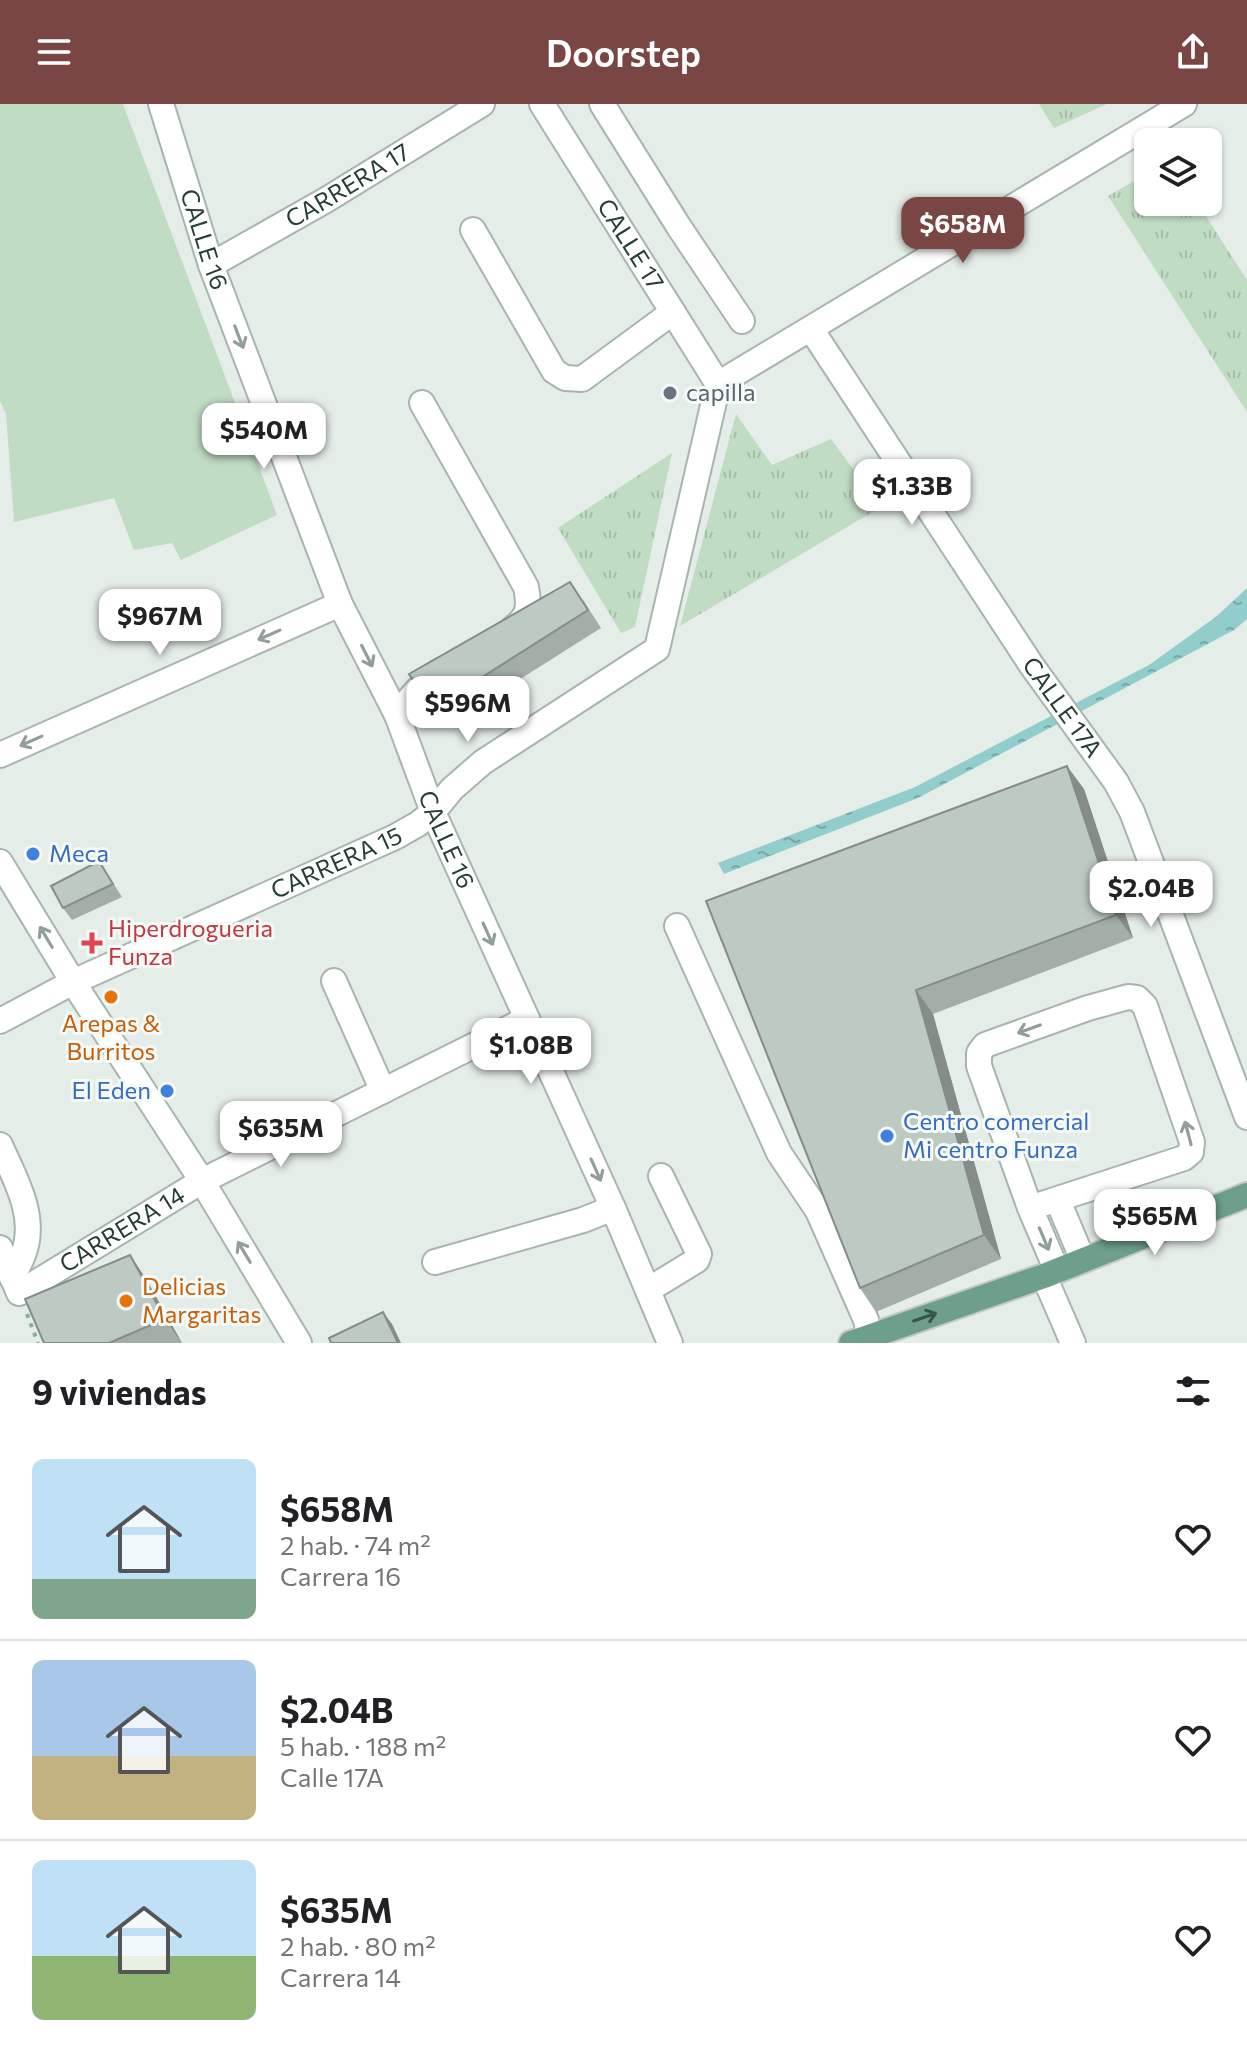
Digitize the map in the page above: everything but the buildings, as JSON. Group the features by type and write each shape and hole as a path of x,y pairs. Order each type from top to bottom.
{"main road":[{"path":"860,1340 1050,1274 1247,1195"}],"street":[{"name":"CARRERA 17","path":"211,265 326,200 482,104"},
{"name":"CALLE 17","path":"542,104 647,249 673,312 718,384"},
{"path":"602,104 742,321"},
{"path":"718,384 1184,104"},
{"name":"CALLE 16","path":"170,108 211,265 340,604 397,715 433,812 613,1208 670,1343"},
{"path":"473,230 554,371 565,378 582,379 673,312"},
{"name":"CALLE 17A","path":"811,329 1038,661 1054,698 1116,782 1132,812 1247,1117"},
{"name":"CARRERA 15","path":"0,1021 73,982 395,837 433,812 452,789 483,762 664,659 718,384"},
{"path":"422,403 526,587 529,603 525,620 488,643"},
{"path":"0,755 340,604"},
{"path":"397,715 427,679 464,657"},
{"path":"0,862 73,982 202,1181 299,1343"},
{"path":"677,926 779,1153 818,1211 866,1320 860,1340"},
{"path":"334,981 383,1091"},
{"path":"1030,1208 1184,1158 1191,1152 1192,1142 1145,1006 1137,998 1128,997 1043,1024 985,1045 979,1053 979,1066 1030,1208 1073,1343"},
{"name":"CARRERA 14","path":"16,1285 202,1181 527,1019"},
{"path":"0,1145 27,1209 25,1252 16,1285"},
{"path":"648,1290 697,1260 699,1254 661,1176"},
{"path":"1058,1201 1083,1260"},
{"path":"435,1262 583,1220 613,1208"},
{"path":"0,1248 16,1285"}],"path":[{"path":"16,1285 38,1343"}],"green space":[{"path":"0,104 123,104 277,515 181,560 172,543 134,550 114,498 14,522 6,414 0,401"},
{"path":"1039,104 1107,104 1054,128"},
{"path":"1134,181 1134,216 1206,216 1247,280 1247,412 1108,196"},
{"path":"736,414 772,465 831,439 881,507 680,626"},
{"path":"672,453 635,627 621,633 558,528"}],"water":[{"path":"1247,588 1247,619 1234,630 918,798 724,874 718,863 915,787 1149,665 1217,616"}],"place":[{"name":"capilla","path":"670,393"},
{"name":"Meca","path":"33,854"},
{"name":"Hiperdrogueria Funza","path":"92,943"},
{"name":"Arepas & Burritos","path":"111,997"},
{"name":"El Eden","path":"167,1091"},
{"name":"Centro comercial Mi centro Funza","path":"887,1136"},
{"name":"Delicias Margaritas","path":"126,1301"}]}
